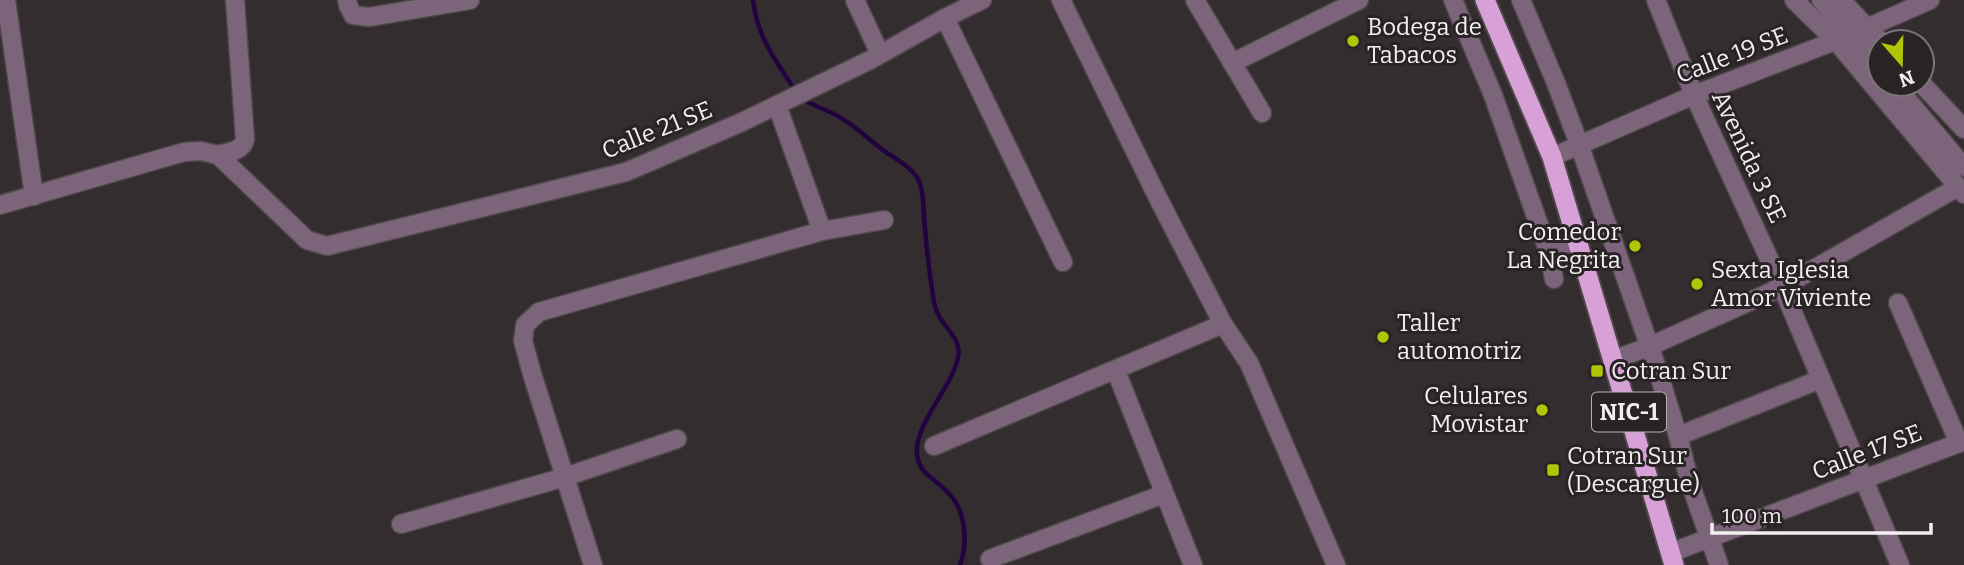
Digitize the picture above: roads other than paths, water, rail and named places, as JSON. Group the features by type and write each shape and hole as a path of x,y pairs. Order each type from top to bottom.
{"highway":[{"name":"NIC-1","path":"1485,0 1552,157 1672,559"}],"street":[{"path":"6,0 34,196"},
{"path":"0,205 184,152 201,151 218,155 240,149 245,139 235,0"},
{"path":"347,0 353,15 369,17 470,0"},
{"path":"855,0 880,54"},
{"name":"Calle 21 SE","path":"218,155 307,240 327,246 626,172 743,122 982,0"},
{"path":"1061,0 1223,324 1249,363 1336,565"},
{"path":"1195,0 1262,113"},
{"path":"1232,63 1330,7 1359,0"},
{"path":"1453,0 1493,95 1549,253 1554,279"},
{"path":"1521,0 1579,144 1667,398 1690,483 1719,565"},
{"name":"Avenida 3 SE","path":"1656,0 1694,95 1782,287 1900,565"},
{"path":"1794,0 1852,34 1866,38"},
{"path":"1821,0 1866,50"},
{"path":"1613,360 1782,287 1961,191 1852,34 1841,0"},
{"name":"Calle 19 SE","path":"1552,157 1694,95 1852,34 1930,0"},
{"path":"945,18 1063,262"},
{"path":"1906,98 1964,167"},
{"path":"1935,98 1964,129"},
{"path":"777,105 822,231"},
{"path":"593,565 523,341 525,325 539,312 822,231 884,220"},
{"path":"1549,253 1576,238"},
{"path":"1898,303 1961,442"},
{"path":"934,446 1223,324"},
{"path":"1116,371 1193,565"},
{"path":"1678,436 1821,379"},
{"path":"401,524 565,477 677,439"},
{"name":"Calle 17 SE","path":"1672,559 1710,538 1961,442"},
{"path":"990,559 1164,494"}],"waterway":[{"path":"753,0 762,34 791,84"},
{"path":"803,99 851,124 907,167 919,181 934,302 959,350 954,370 921,431 917,455 923,470 952,497 962,517 964,550 960,565"}],"place":[{"name":"Bodega de Tabacos","path":"1353,41"},
{"name":"Comedor La Negrita","path":"1635,246"},
{"name":"Sexta Iglesia Amor Viviente","path":"1697,284"},
{"name":"Taller automotriz","path":"1383,337"},
{"name":"Cotran Sur","path":"1597,371"},
{"name":"Celulares Movistar","path":"1542,410"},
{"name":"Cotran Sur (Descargue)","path":"1553,470"}]}
